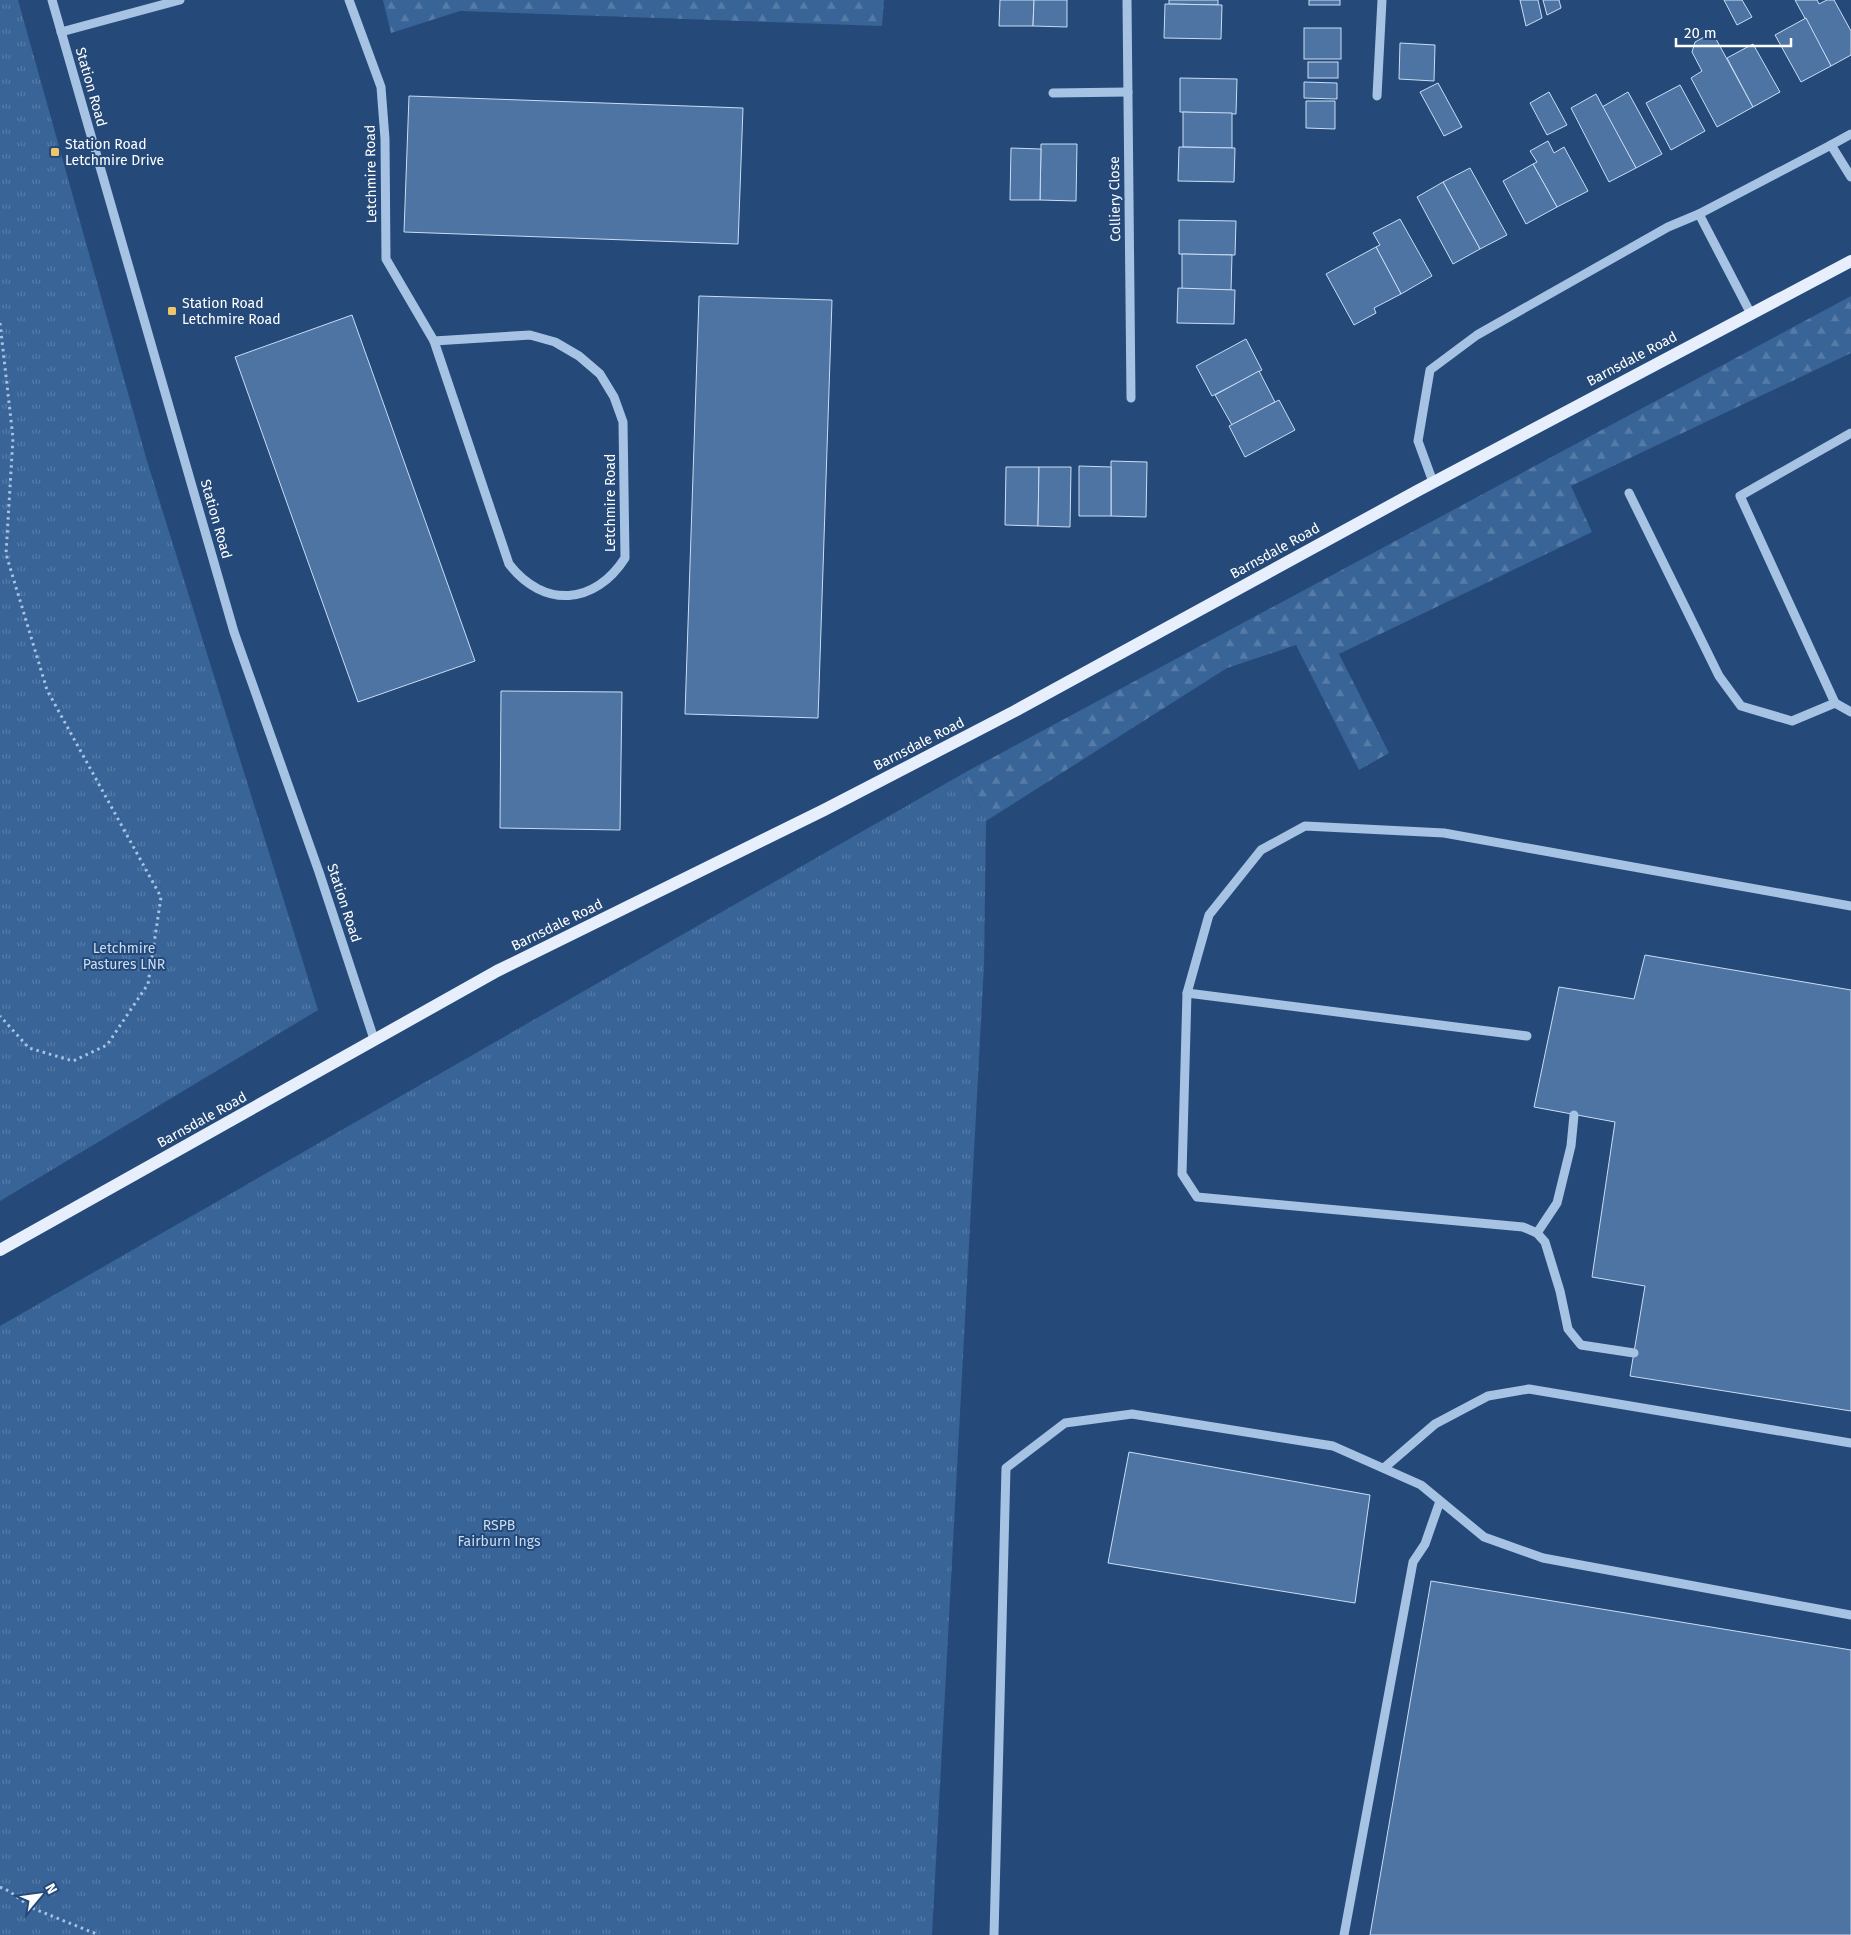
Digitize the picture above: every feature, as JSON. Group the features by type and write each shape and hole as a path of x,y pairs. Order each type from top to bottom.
{"main road":[{"name":"Barnsdale Road","path":"0,1250 497,971 824,810 1015,711 1433,482 1851,261"}],"street":[{"name":"Station Road","path":"52,0 234,632 319,872 374,1039"},
{"path":"61,32 180,0"},
{"name":"Letchmire Road","path":"349,0 382,87 385,140 386,259 434,341 509,564 531,587 545,593 561,596 576,595 605,583 616,572 625,558 623,422 614,397 600,374 579,356 556,342 530,335 434,341"},
{"name":"Colliery Close","path":"1127,0 1131,398"},
{"path":"1377,96 1382,0"},
{"path":"1053,93 1128,92"},
{"path":"1433,482 1418,441 1430,370 1477,335 1557,288 1668,227 1699,214 1851,134"},
{"path":"1831,145 1851,177"},
{"path":"1699,214 1751,314"},
{"path":"1851,433 1740,496 1835,703 1851,712"},
{"path":"1629,493 1718,676 1741,706 1792,721 1835,703"},
{"path":"1634,1353 1581,1345 1568,1329 1560,1291 1545,1242 1537,1233 1523,1228 1197,1197 1182,1174 1187,993 1208,916 1261,850 1305,826 1444,833 1851,906"},
{"path":"1187,993 1527,1036"},
{"path":"1537,1233 1557,1202 1571,1146 1574,1115"},
{"path":"1384,1468 1435,1424 1488,1396 1529,1389 1851,1443"},
{"path":"994,1935 1006,1468 1064,1422 1132,1414 1333,1446 1422,1485 1484,1537 1543,1558 1851,1616"},
{"path":"1344,1935 1413,1562 1425,1544 1440,1501"}],"path":[{"path":"0,323 13,438 6,554 47,690 161,897 148,984 107,1045 73,1061 30,1048 0,1016"},
{"path":"0,1887 9,1891 32,1908 99,1935"}],"green space":[{"name":"Letchmire Pastures LNR","path":"0,0 18,0 147,461 318,1010 0,1201"},
{"path":"383,0 884,0 882,26 460,11 391,33"},
{"path":"1851,296 1851,353 1571,486 1592,532 1339,654 1389,753 1359,770 1296,645 1227,668 986,821 964,773"},
{"name":"RSPB Fairburn Ings","path":"964,773 986,821 984,965 932,1935 0,1935 0,1326"}],"building":[{"path":"1000,0 1034,0 1033,26 999,26"},
{"path":"1034,0 1067,0 1067,27 1033,26"},
{"path":"1169,0 1218,0 1218,5 1169,4"},
{"path":"1309,0 1340,0 1340,5 1309,5"},
{"path":"1520,0 1538,0 1542,18 1526,26"},
{"path":"1543,0 1559,0 1561,8 1547,15"},
{"path":"1724,0 1742,0 1752,17 1737,25"},
{"path":"1795,0 1817,0 1819,4 1827,0 1834,0 1851,31 1851,55 1831,66"},
{"path":"1165,4 1222,5 1221,39 1164,38"},
{"path":"1806,18 1831,66 1801,82 1775,35"},
{"path":"1304,28 1341,28 1341,59 1304,59"},
{"path":"1706,36 1716,39 1753,107 1717,127 1691,78 1702,71 1692,52 1695,42"},
{"path":"1400,43 1435,45 1434,81 1399,79"},
{"path":"1753,44 1780,92 1753,107 1727,58"},
{"path":"1308,62 1338,62 1338,78 1308,78"},
{"path":"1180,78 1237,79 1236,114 1180,112"},
{"path":"1304,82 1337,83 1337,99 1304,98"},
{"path":"1438,83 1462,127 1444,136 1420,92"},
{"path":"1680,85 1705,131 1671,150 1646,103"},
{"path":"1549,92 1567,125 1547,135 1530,103"},
{"path":"1628,92 1662,154 1636,168 1602,107"},
{"path":"1596,94 1636,168 1609,182 1571,108"},
{"path":"409,96 743,108 738,244 404,232"},
{"path":"1306,101 1335,101 1335,129 1306,128"},
{"path":"1183,112 1232,113 1232,148 1183,147"},
{"path":"1548,141 1554,153 1564,147 1588,191 1557,207 1533,164 1537,162 1530,151"},
{"path":"1041,144 1077,144 1076,201 1040,200"},
{"path":"1179,147 1235,148 1234,182 1178,181"},
{"path":"1011,148 1041,149 1040,200 1010,200"},
{"path":"1533,164 1557,207 1526,224 1503,181"},
{"path":"1470,168 1507,235 1480,249 1443,182"},
{"path":"1443,182 1480,249 1453,264 1417,197"},
{"path":"1400,219 1432,276 1401,294 1376,247 1380,245 1373,233"},
{"path":"1179,220 1236,221 1235,255 1179,254"},
{"path":"1376,247 1401,294 1374,308 1376,313 1354,325 1326,274"},
{"path":"1182,254 1232,255 1231,290 1182,289"},
{"path":"1178,288 1235,290 1234,324 1177,323"},
{"path":"699,296 832,300 818,718 685,714"},
{"path":"352,315 475,661 358,702 235,357"},
{"path":"1246,339 1262,370 1212,396 1196,366"},
{"path":"1259,371 1275,402 1232,425 1215,395"},
{"path":"1279,400 1295,430 1245,457 1229,426"},
{"path":"1111,461 1147,462 1146,517 1111,516"},
{"path":"1079,466 1111,467 1111,516 1079,516"},
{"path":"1006,467 1039,467 1038,526 1005,525"},
{"path":"1039,467 1071,467 1070,527 1038,526"},
{"path":"501,691 622,692 620,830 500,828"},
{"path":"1645,955 1851,990 1851,1411 1630,1376 1645,1286 1592,1277 1615,1122 1534,1107 1559,987 1634,999"},
{"path":"1129,1452 1370,1495 1355,1603 1108,1563"},
{"path":"1431,1581 1851,1650 1851,1935 1370,1935"}],"place":[{"name":"Station Road Letchmire Drive","path":"55,152"},
{"name":"Station Road Letchmire Road","path":"172,311"}]}
